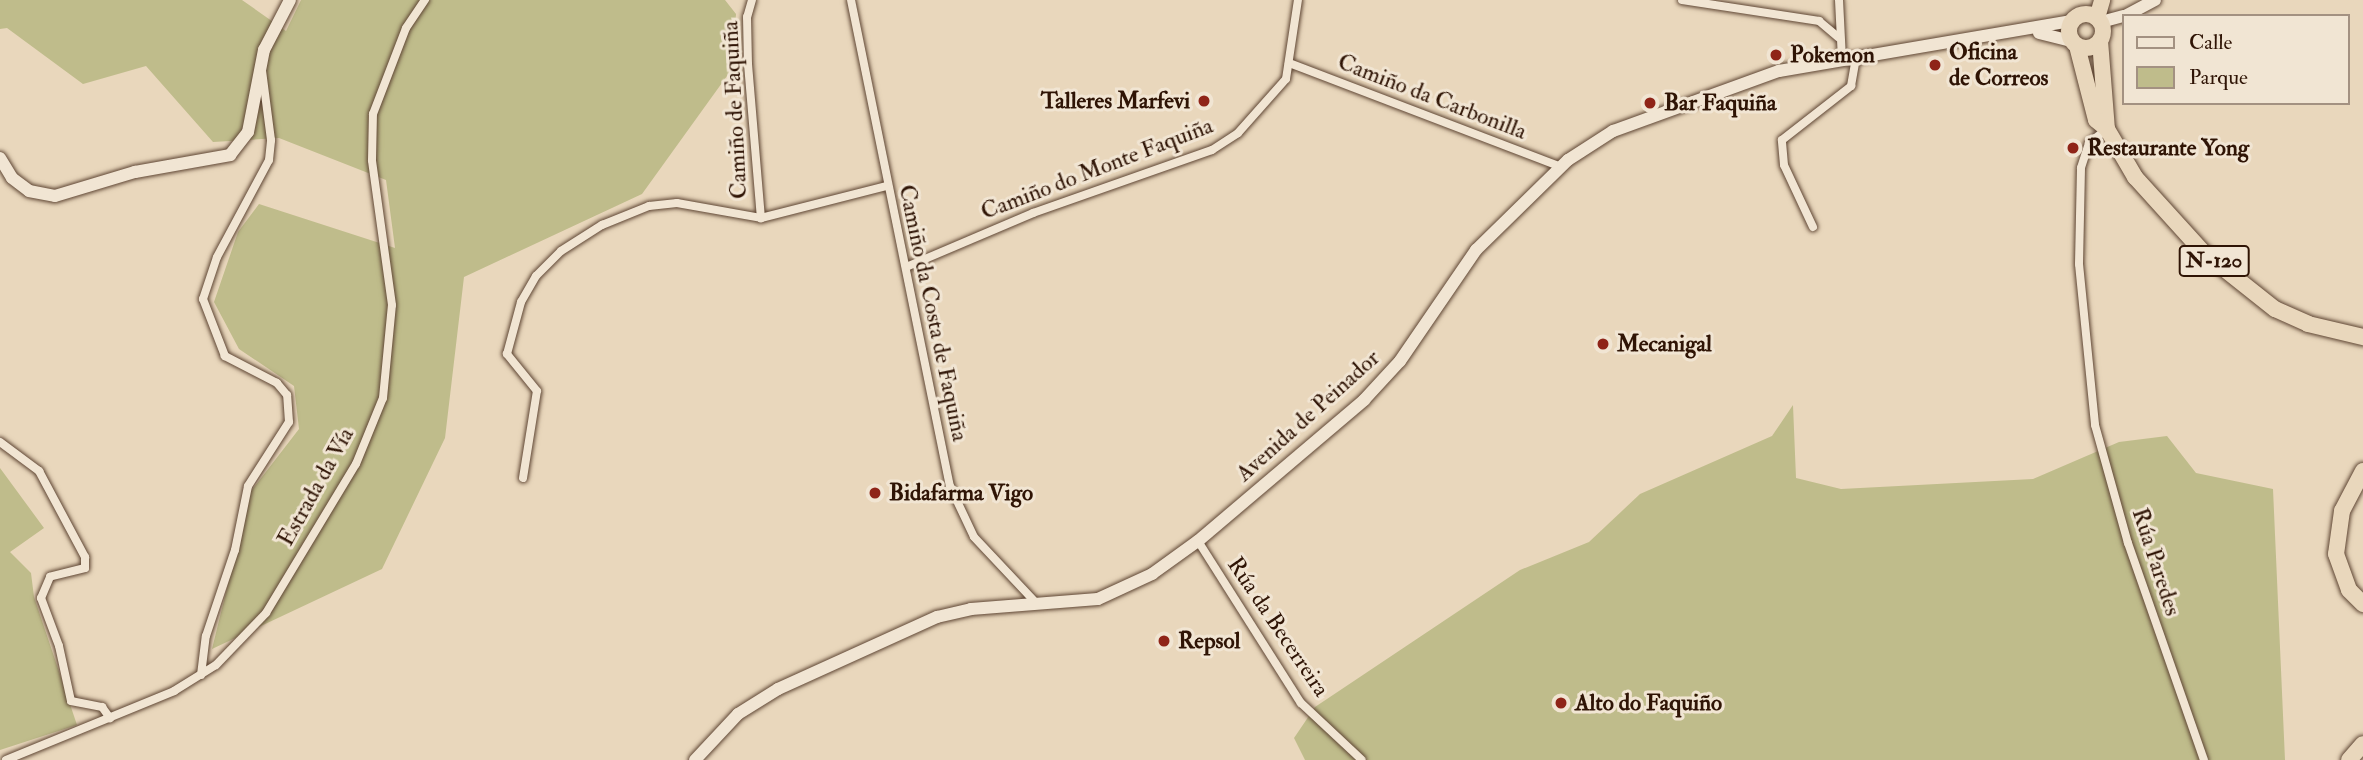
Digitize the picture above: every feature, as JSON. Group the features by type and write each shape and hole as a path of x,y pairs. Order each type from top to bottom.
{"highway":[{"name":"N-120","path":"2087,0 2075,18 2074,44 2090,109 2107,129 2143,187 2238,283 2275,309 2308,324 2363,337"},
{"name":"N-120","path":"2102,0 2099,20 2107,129"},
{"path":"2075,18 2099,20"},
{"path":"2074,44 2087,48 2100,41"},
{"path":"2363,471 2342,511 2336,554 2349,590 2363,604"},
{"path":"2349,760 2363,744"}],"street":[{"path":"0,158 12,178 29,191 55,196 135,172 215,160 240,146 248,132 261,63 290,0"},
{"name":"Estrada da Vía","path":"6,760 110,718 216,666 266,613 356,464 383,398 392,306 372,160 373,114 406,28 425,0"},
{"name":"Camiño de Faquiña","path":"752,0 747,17 748,64 761,218"},
{"name":"Camiño da Costa de Faquiña","path":"851,0 887,186 956,507 974,537 1038,605"},
{"name":"Camiño do Monte Faquiña","path":"906,267 1033,213 1212,150 1238,133 1286,79 1298,0"},
{"path":"1682,0 1819,21 1838,37 1849,58 1851,86 1782,140 1784,165 1813,227"},
{"path":"1838,37 1839,0"},
{"path":"2128,14 2155,0"},
{"path":"2099,20 2122,16"},
{"name":"Avenida de Peinador","path":"695,760 738,714 778,689 937,617 971,609 1098,599 1152,574 1198,541 1364,400 1400,361 1476,250 1561,166 1613,131 1779,71 2032,31 2075,18"},
{"name":"Avenida de Peinador","path":"2032,31 2074,44"},
{"path":"201,675 206,636 235,550 248,486 289,422 286,395 277,383 225,356 203,299 217,257 269,160 271,140 261,63"},
{"name":"Camiño da Carbonilla","path":"1289,63 1561,166"},
{"name":"Rúa Paredes","path":"2107,129 2089,143 2081,168 2079,264 2092,372 2095,425 2128,542 2204,760"},
{"path":"523,478 537,391 507,354 521,302 536,276 583,235 649,206 677,203 761,218 887,186"},
{"path":"0,442 39,471 85,557 85,568 50,578 41,597 59,646 71,702 102,707 110,718"},
{"name":"Rúa da Becerreira","path":"1198,541 1301,703 1362,760"}],"green space":[{"path":"0,0 242,0 286,31 301,0 725,0 736,14 732,69 642,194 464,277 445,438 382,569 212,649 251,491 299,429 294,386 239,349 214,302 238,232 259,204 395,248 386,180 279,138 213,142 146,66 83,84 7,28 0,29"},
{"path":"1793,405 1796,478 1841,489 2033,479 2119,442 2167,436 2196,473 2273,489 2285,760 1305,760 1294,738 1315,707 1520,570 1589,542 1640,494 1772,436"},
{"path":"0,468 44,528 10,552 31,573 34,597 77,725 0,750"}],"place":[{"name":"Pokemon","path":"1776,55"},
{"name":"Oficina de Correos","path":"1935,65"},
{"name":"Talleres Marfevi","path":"1204,101"},
{"name":"Bar Faquiña","path":"1650,103"},
{"name":"Restaurante Yong","path":"2073,148"},
{"name":"Mecanigal","path":"1603,344"},
{"name":"Bidafarma Vigo","path":"875,493"},
{"name":"Repsol","path":"1164,641"},
{"name":"Alto do Faquiño","path":"1561,703"}]}
